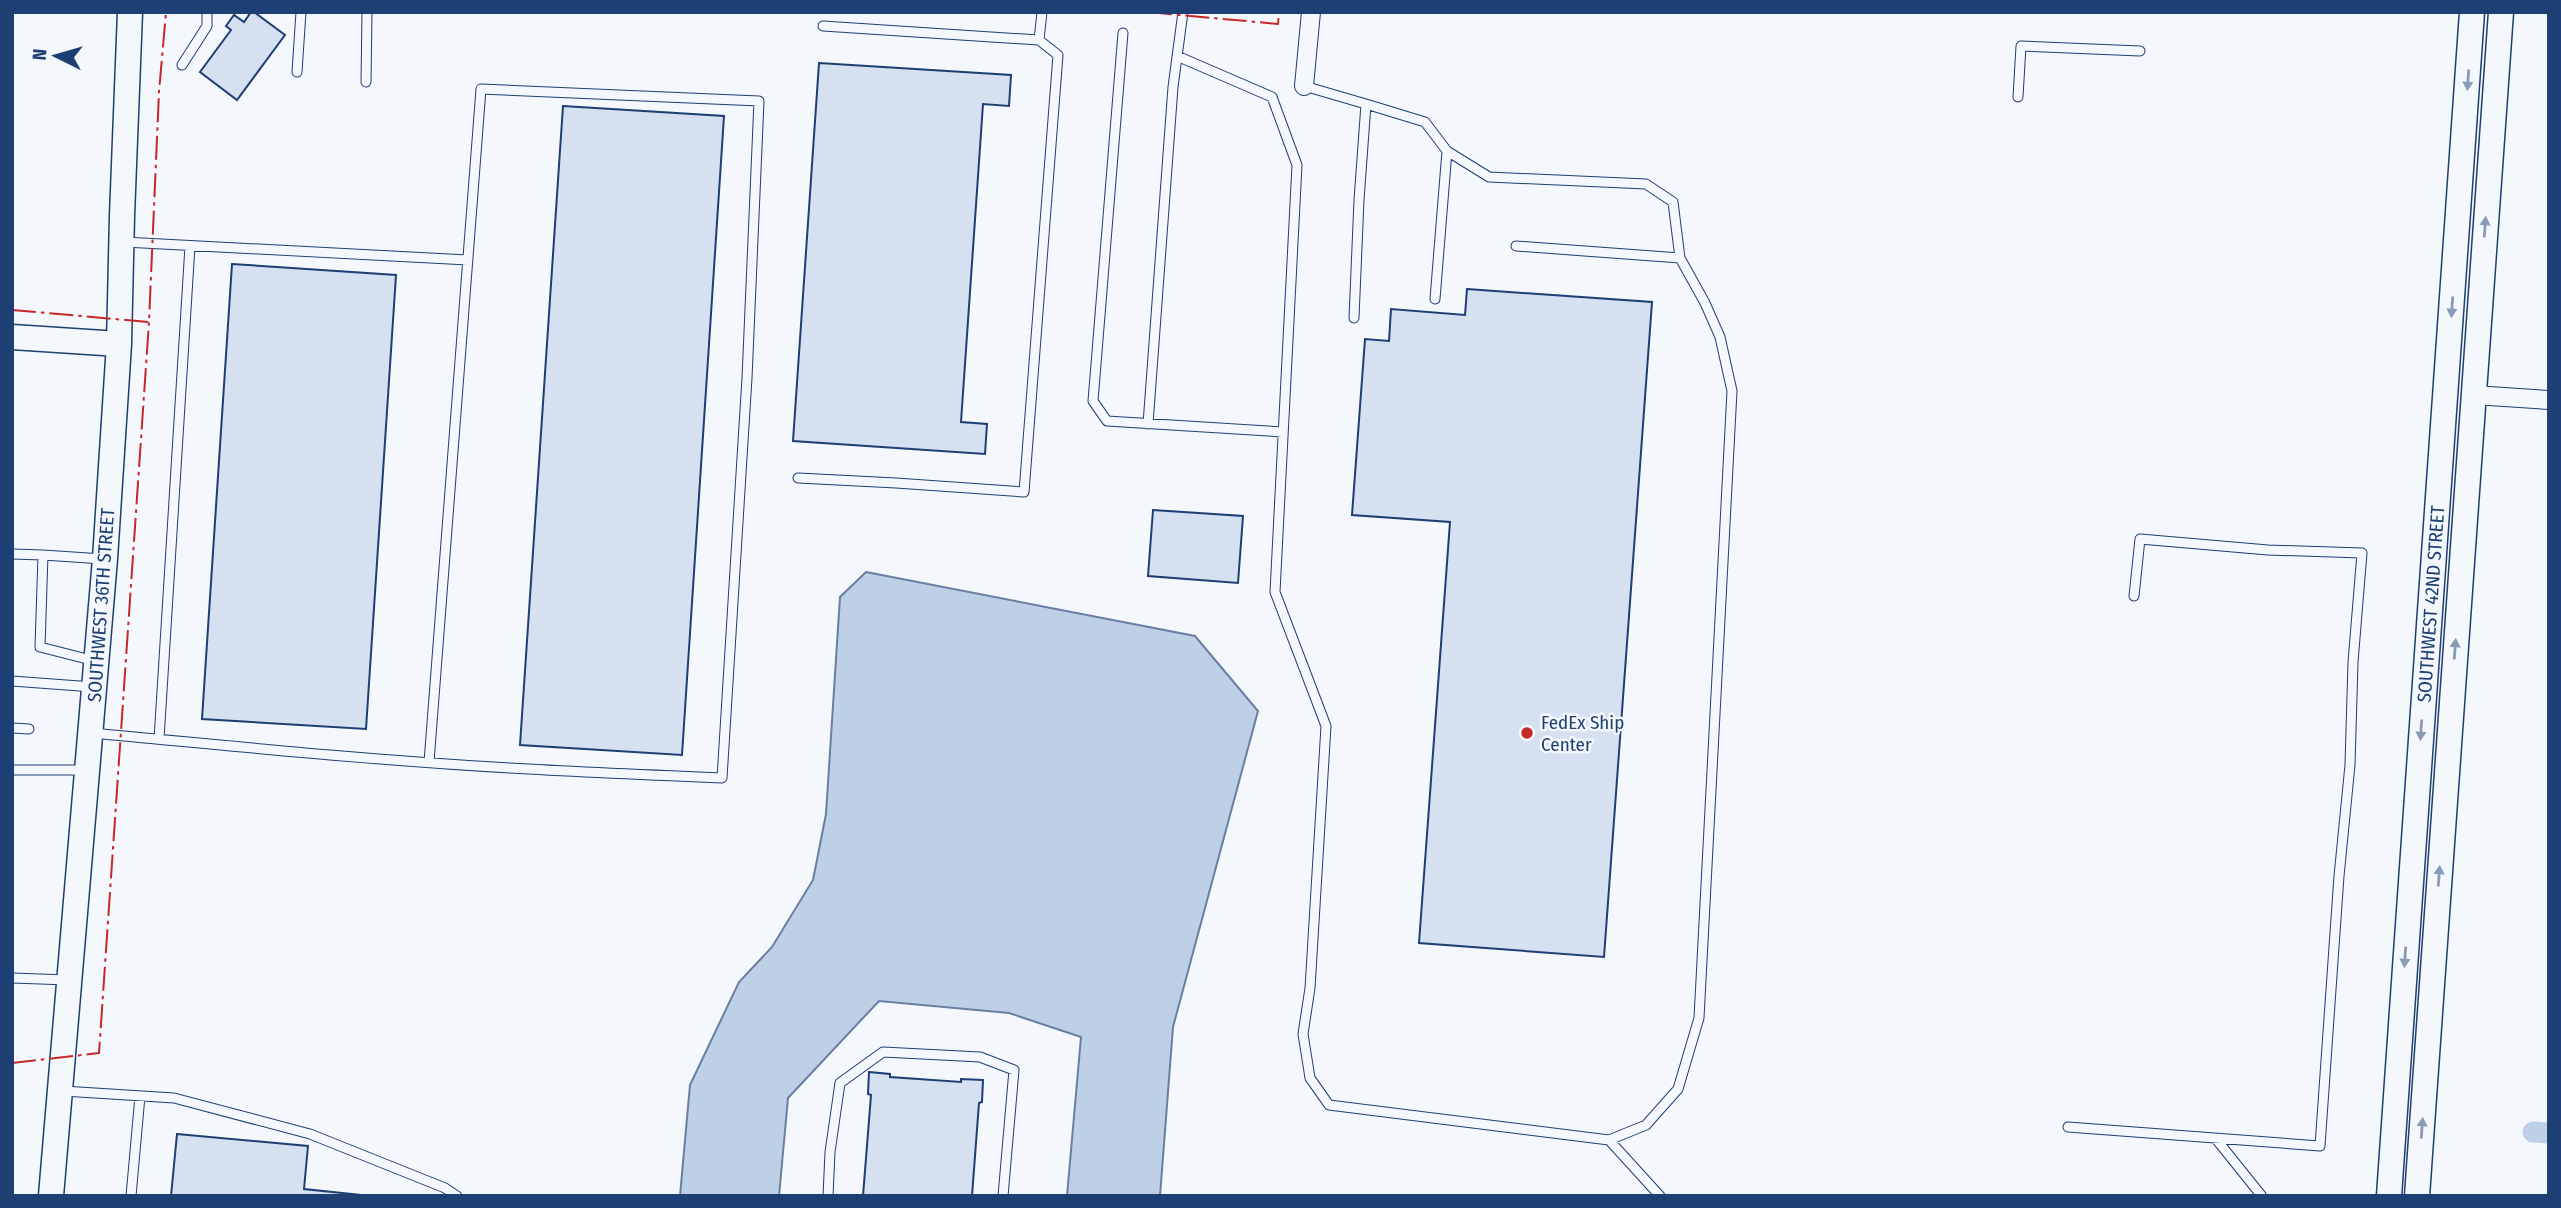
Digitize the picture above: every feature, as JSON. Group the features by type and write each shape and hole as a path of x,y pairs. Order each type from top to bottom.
{"street":[{"name":"SOUTHWEST 36TH STREET","path":"51,1196 105,559 119,344 130,12"},
{"path":"1304,86 1311,12"},
{"name":"SOUTHWEST 42ND STREET","path":"2404,1185 2434,552 2472,12"},
{"name":"SOUTHWEST 42ND STREET","path":"2404,1185 2458,615 2501,12"},
{"path":"12,337 119,344"},
{"path":"2474,395 2549,400"},
{"path":"2434,552 2443,562 2458,615"}],"lane":[{"path":"182,65 207,26 207,12"},
{"path":"298,72 301,12"},
{"path":"366,82 367,12"},
{"path":"1039,40 1042,12"},
{"path":"1148,424 1177,56 1183,12"},
{"path":"798,478 1024,492 1058,55 1039,40 823,26"},
{"path":"1124,33 1093,401 1108,421 1283,432"},
{"path":"2018,97 2021,46 2140,51"},
{"path":"1177,56 1272,97 1297,164 1275,592 1326,726 1311,988 1303,1034 1310,1078 1329,1105 1609,1140 1646,1125 1678,1088 1699,1018 1732,391 1720,337 1680,258 1673,202 1646,184 1489,177 1447,151 1426,122 1304,86"},
{"path":"90,733 429,762 509,768 722,778 747,378 759,101 481,89 429,762"},
{"path":"1354,318 1366,104"},
{"path":"1435,299 1447,151"},
{"path":"121,242 468,260"},
{"path":"159,739 190,246"},
{"path":"1516,246 1680,258"},
{"path":"2068,1127 2320,1146 2339,876 2350,765 2353,662 2362,553 2268,550 2140,539 2134,596"},
{"path":"12,554 105,559"},
{"path":"43,555 40,647 97,662"},
{"path":"12,681 94,687"},
{"path":"12,728 29,729"},
{"path":"12,770 88,770"},
{"path":"12,978 70,980"},
{"path":"828,1196 830,1152 840,1083 883,1052 980,1057 1014,1070 1003,1196"},
{"path":"61,1091 174,1098 310,1134 445,1188 457,1196"},
{"path":"131,1196 140,1097"},
{"path":"2216,1139 2261,1195"},
{"path":"1609,1140 1660,1196"}],"water":[{"path":"866,572 1195,636 1258,711 1173,1027 1160,1196 1067,1196 1081,1037 1009,1013 879,1001 788,1098 779,1196 680,1196 690,1085 739,982 772,947 813,880 826,814 840,597"}],"building":[{"path":"251,12 285,35 237,100 200,72 231,30 226,26 234,15 244,22"},
{"path":"819,63 1011,75 1009,106 983,104 961,422 987,424 985,454 793,441"},
{"path":"563,106 724,116 682,755 520,745"},
{"path":"232,264 396,275 366,729 202,719"},
{"name":"FedEx Ship Center","path":"1467,289 1652,302 1604,957 1419,943 1450,522 1352,515 1365,339 1389,341 1391,309 1465,315"},
{"path":"1153,510 1243,516 1238,583 1148,576"},
{"path":"869,1072 890,1074 890,1077 961,1082 961,1079 983,1080 972,1196 863,1196 871,1095 868,1094"},
{"path":"177,1134 308,1146 304,1189 371,1196 171,1196"}],"waterway":[{"path":"2533,1132 2549,1133"}],"power":[{"path":"12,310 149,322 159,92 166,12"},
{"path":"1148,12 1278,24 1279,12"},
{"path":"12,1063 99,1053 149,322"}],"place":[{"name":"FedEx Ship Center","path":"1527,733"}]}
